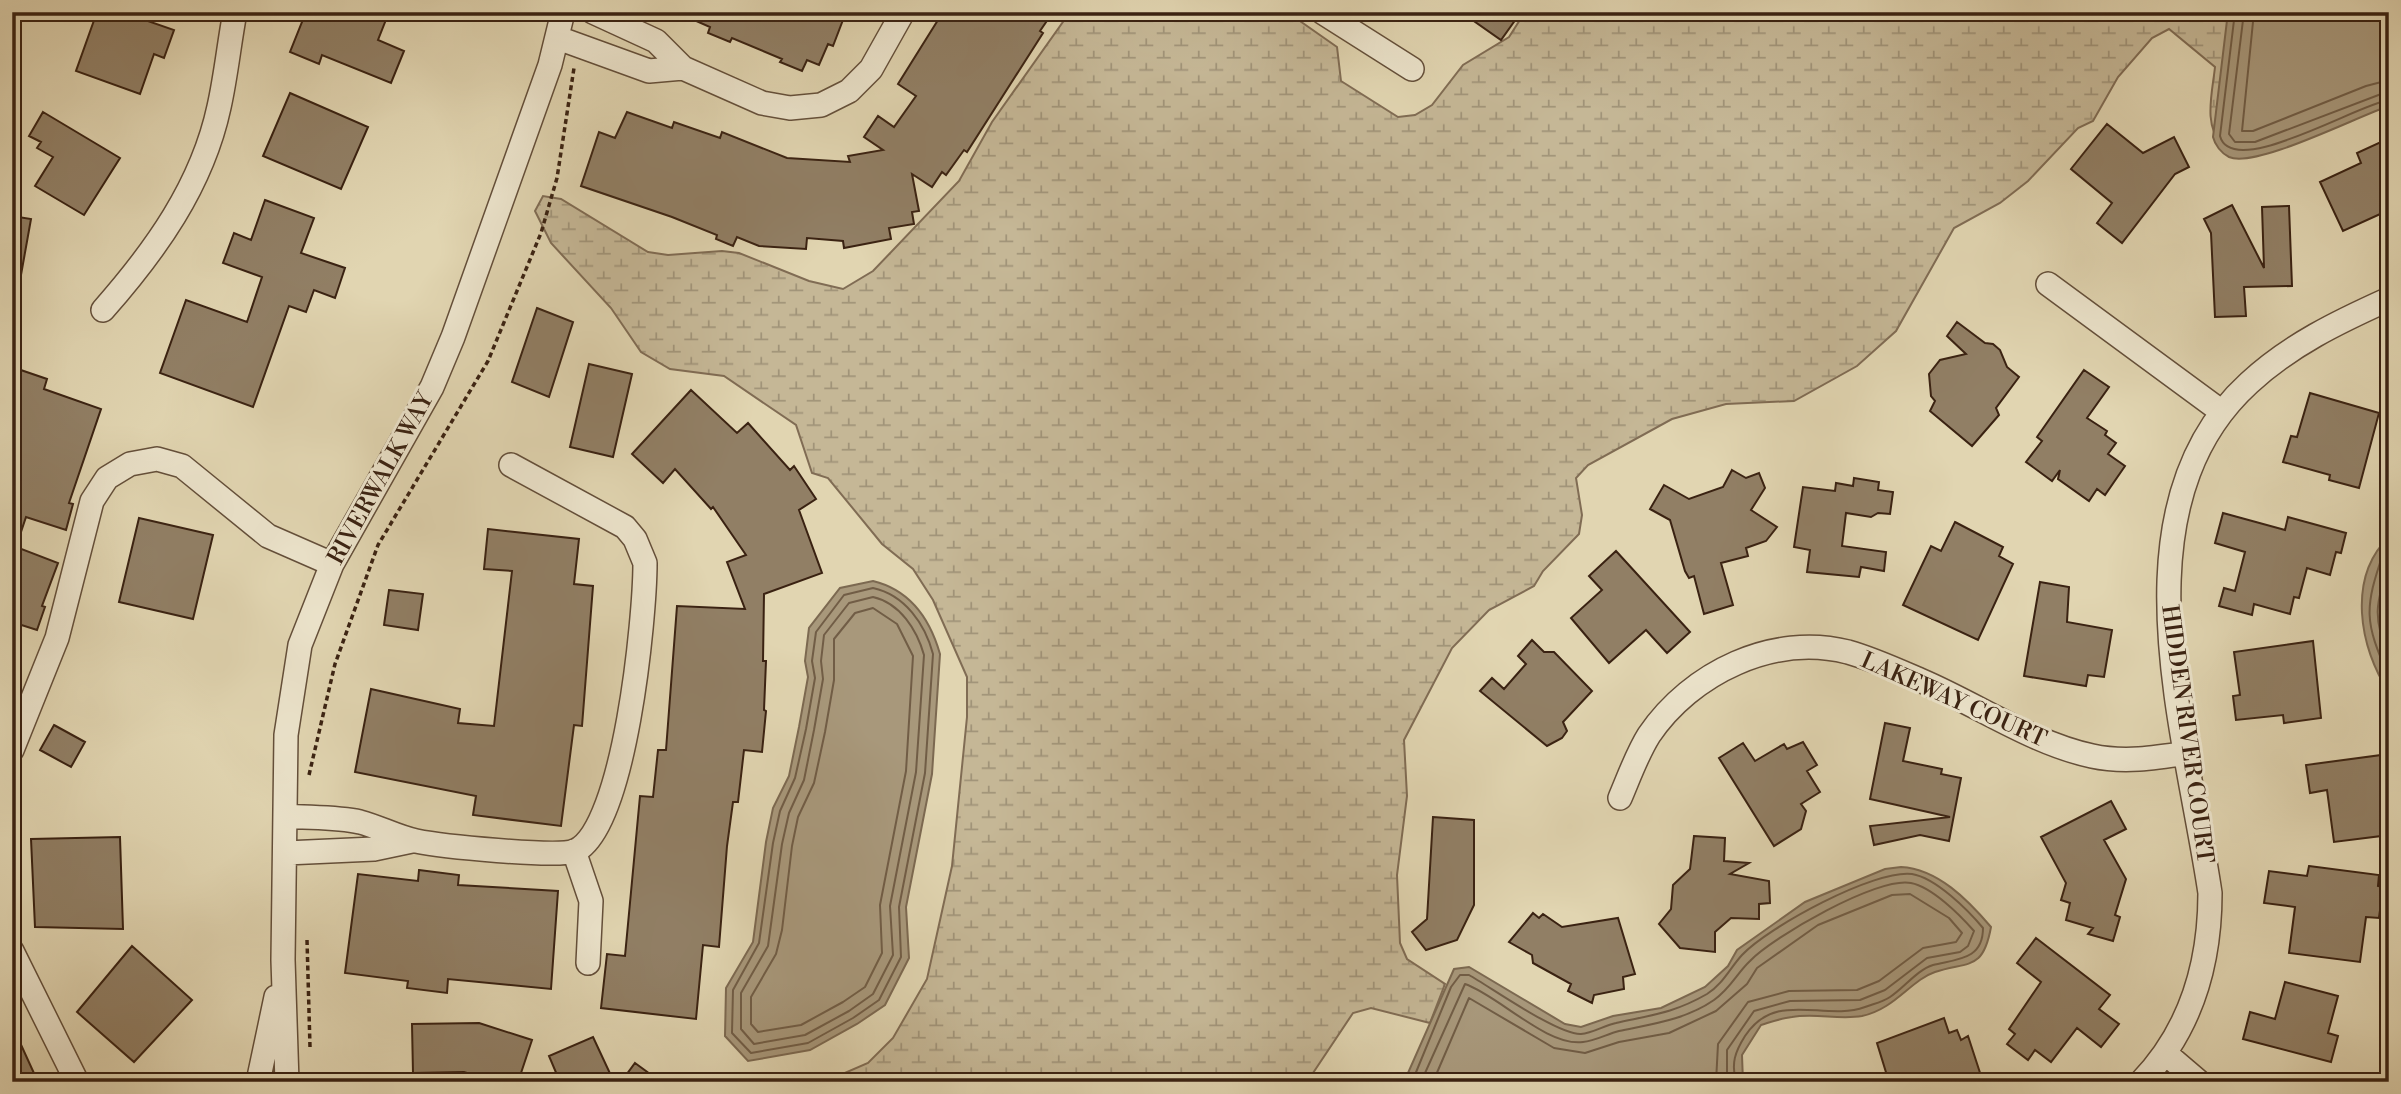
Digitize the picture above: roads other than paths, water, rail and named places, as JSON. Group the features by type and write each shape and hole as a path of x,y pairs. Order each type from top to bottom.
{"street":[{"path":"103,310 153,250 197,172 219,110 235,12"},
{"name":"RIVERWALK WAY","path":"287,1082 283,960 286,735 294,675 309,617 332,564 425,398 453,337 558,38 563,12"},
{"path":"593,12 656,41 683,68 762,103 790,108 821,104 849,91 871,69 903,12"},
{"path":"1322,12 1412,69"},
{"path":"558,38 649,71 683,68"},
{"path":"2048,284 2222,412"},
{"name":"HIDDEN RIVER COURT","path":"2141,1082 2165,1053 2192,1003 2207,949 2210,921 2210,893 2169,624 2169,552 2182,490 2194,461 2222,412 2247,384 2295,346 2322,330 2389,299"},
{"path":"12,750 57,638 92,501 107,478 130,464 157,459 182,466 268,536 332,564"},
{"path":"286,816 358,822 415,841 552,854 574,851 592,838 603,817 625,750 645,563 635,539 625,527 511,465"},
{"name":"LAKEWAY COURT","path":"1620,798 1649,736 1680,699 1723,668 1771,652 1796,649 1847,652 1922,681 2047,741 2082,754 2119,760 2187,753"},
{"path":"286,853 374,849 415,841"},
{"path":"574,851 591,901 588,963"},
{"path":"12,951 18,976 77,1082"},
{"name":"RIVERWALK WAY","path":"258,1082 283,960"},
{"path":"2165,1053 2199,1082"}],"water":[{"path":"2228,12 2389,12 2389,106 2283,149 2242,159 2229,157 2215,143 2213,137"},
{"path":"2389,537 2389,692 2370,655 2362,613 2367,572 2376,553"},
{"path":"873,581 898,591 917,608 931,629 940,654 932,774 906,907 909,958 885,1005 857,1024 810,1050 748,1061 725,1036 726,988 753,942 773,808 789,776 808,677 805,661 809,628 840,588"},
{"path":"1901,867 1927,873 1940,880 1991,927 1988,941 1979,958 1966,965 1926,976 1884,1007 1862,1016 1801,1016 1761,1025 1742,1055 1743,1082 1404,1082 1454,969 1469,967 1565,1024 1581,1027 1613,1016 1661,1008 1705,987 1728,966 1737,950 1805,902 1885,869"}]}
